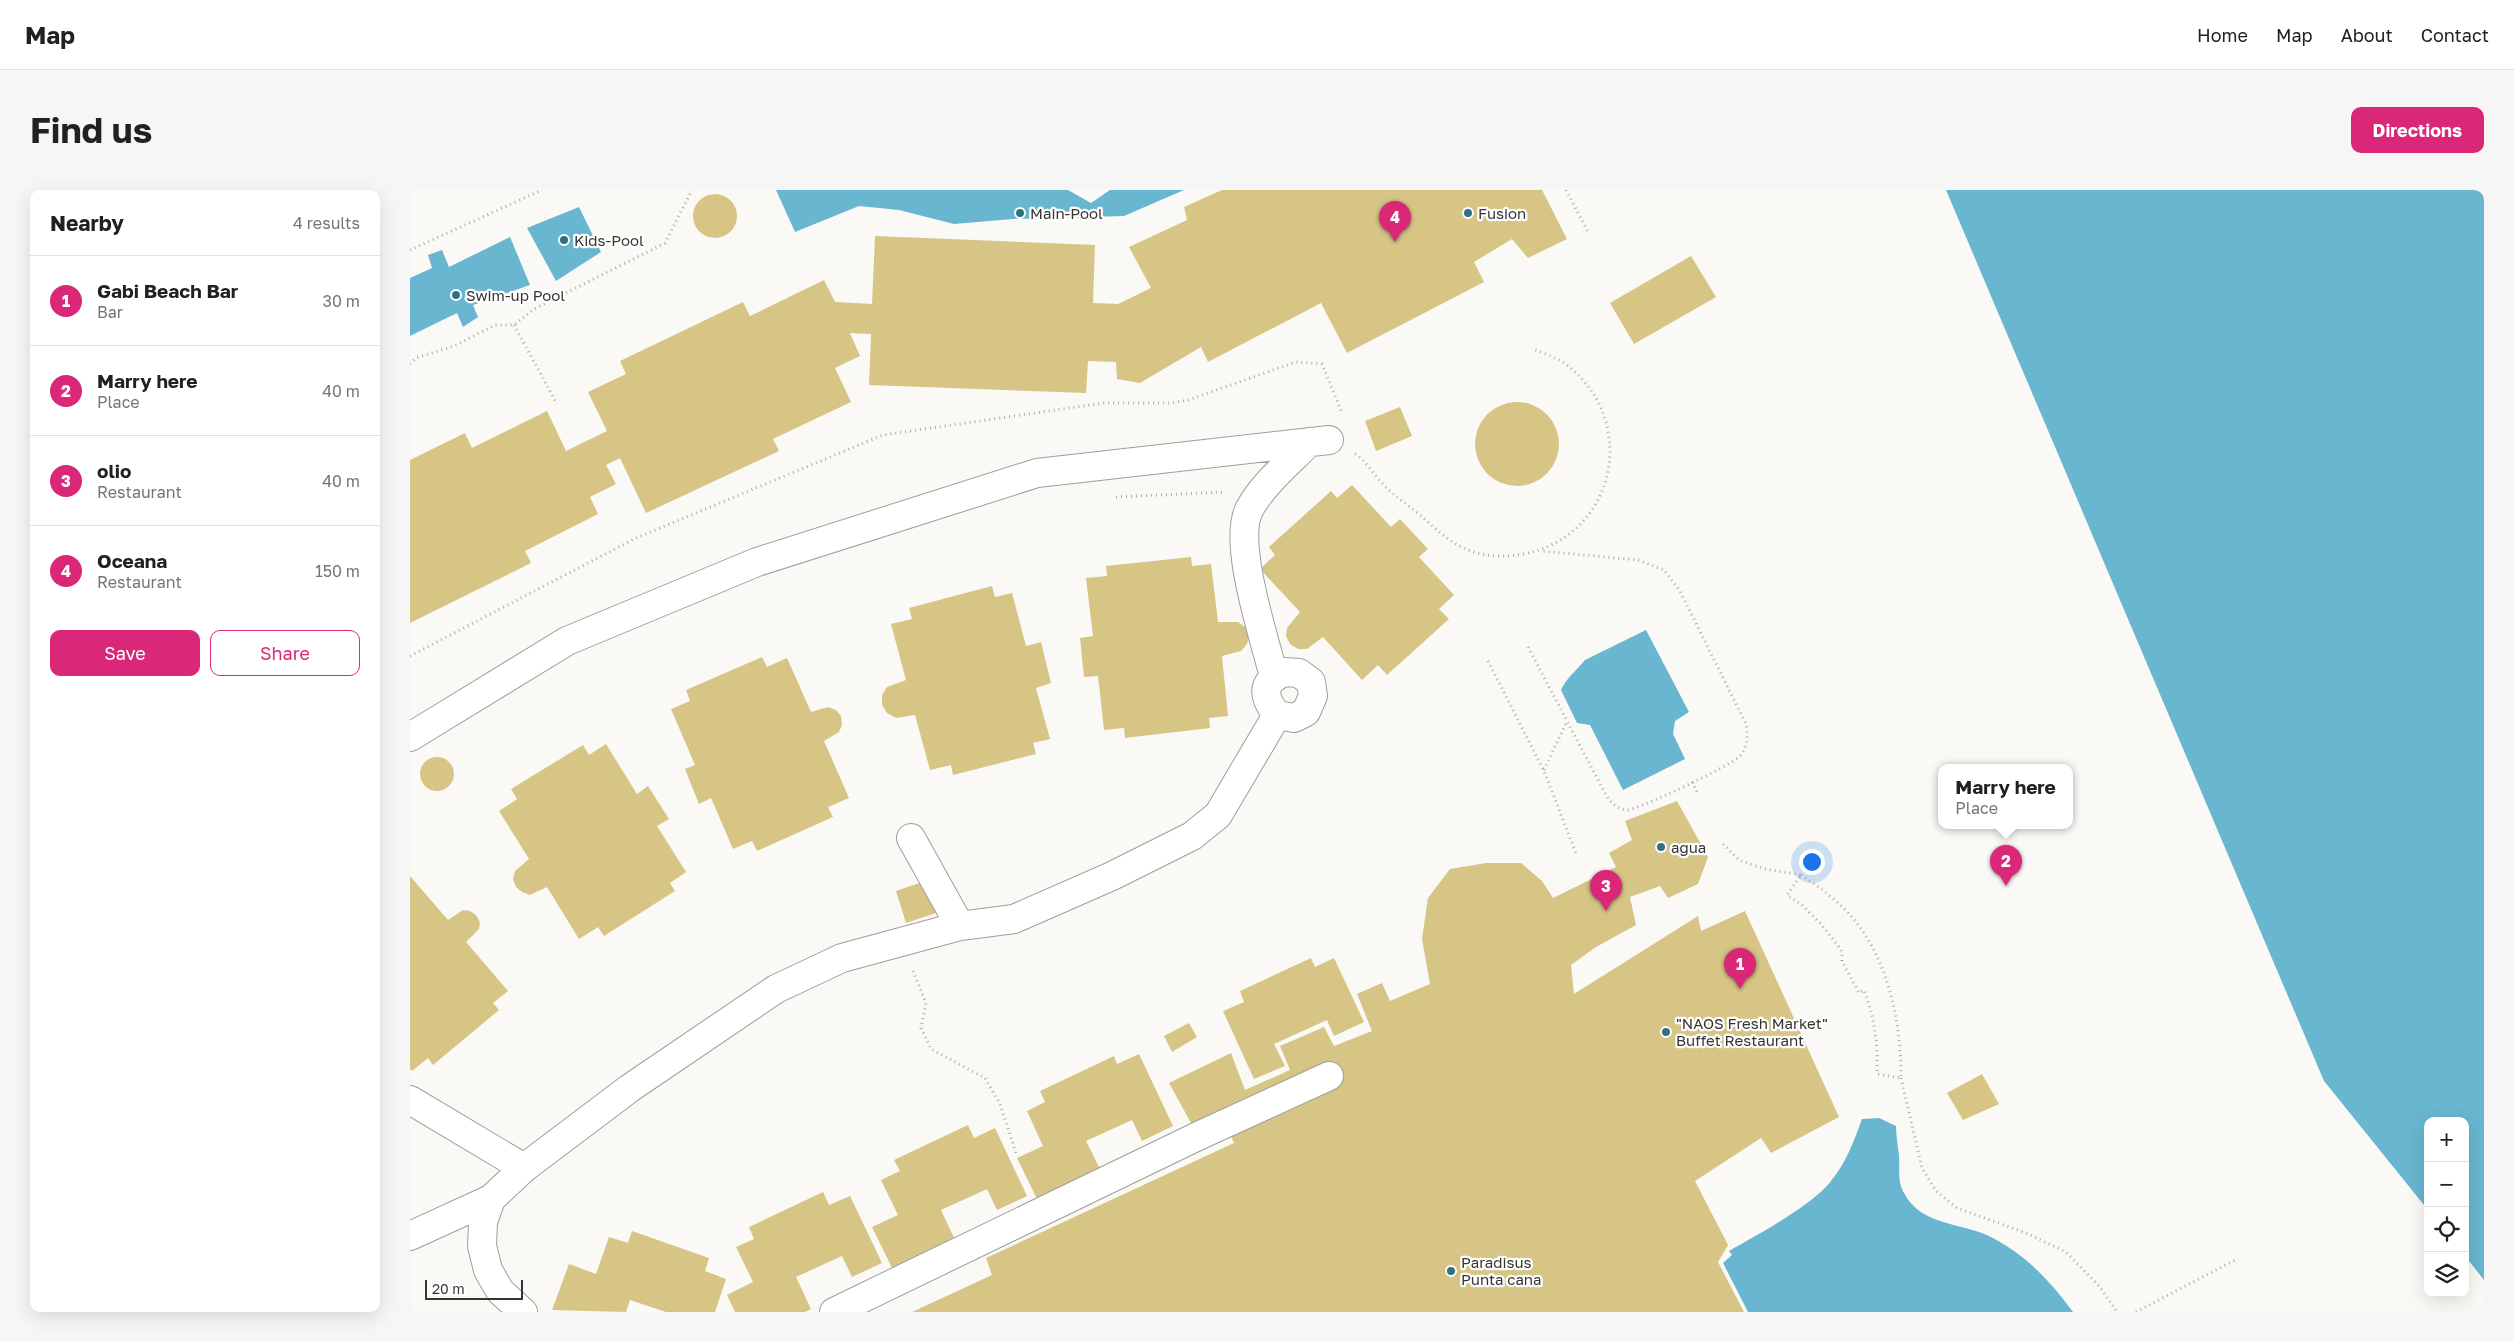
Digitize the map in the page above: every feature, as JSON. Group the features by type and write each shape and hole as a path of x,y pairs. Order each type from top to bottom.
{"lane":[{"path":"1274,677 1243,554 1242,531 1248,510 1262,491 1327,434"},
{"path":"410,737 567,641 757,562 1037,473 1327,434"},
{"path":"1284,672 1299,673 1311,682 1313,696 1306,712 1294,718 1277,715 1267,702 1266,690 1274,677 1284,672"},
{"path":"410,1236 490,1199 524,1168 630,1088 776,989 842,958 960,926 1014,919 1112,876 1192,836 1218,816 1277,715"},
{"path":"911,838 960,926"},
{"path":"834,1312 1196,1137 1329,1076"},
{"path":"410,1100 524,1168"},
{"path":"490,1199 483,1222 482,1246 488,1270 500,1291 523,1312"}],"path":[{"path":"410,250 542,190"},
{"path":"410,364 416,358 454,346 495,325 514,325 534,309 665,243 692,190"},
{"path":"1566,190 1589,234"},
{"path":"514,325 556,402"},
{"path":"1533,349 1563,362 1588,385 1605,414 1611,447 1607,480 1593,510 1570,534 1541,551"},
{"path":"410,656 636,538 883,435 1104,404 1171,404 1188,400 1296,362 1308,361 1322,364 1327,434 1358,456 1384,486 1444,538 1474,552 1483,554 1508,557 1541,551 1638,560 1664,570 1680,591 1746,724 1747,742 1739,758 1636,809 1621,809 1615,806 1606,795 1528,647"},
{"path":"1355,447 1358,456"},
{"path":"1115,497 1262,491"},
{"path":"1488,661 1544,770 1577,856"},
{"path":"1544,770 1567,721"},
{"path":"1692,782 1698,792"},
{"path":"1723,844 1739,860 1765,868 1801,874 1851,916 1869,942 1886,976 1901,1045 1901,1078 1922,1168 1936,1191 1957,1208 2026,1233 2066,1252 2099,1286 2117,1312"},
{"path":"1801,874 1787,895 1802,905 1821,924 1842,951 1842,961 1859,993 1864,990 1874,1015 1878,1049 1876,1074 1901,1078"},
{"path":"902,943 926,1003 921,1028 931,1049 985,1078 1000,1104 1016,1153"},
{"path":"2136,1312 2235,1260"}],"water":[{"name":"Main-Pool","path":"776,190 1068,190 1091,203 1110,190 1184,190 1124,216 1013,219 954,224 899,210 859,206 795,232"},
{"path":"1946,190 2484,190 2484,1280 2469,1261 2469,1117 2424,1117 2424,1205 2324,1081"},
{"name":"Kids-Pool","path":"579,207 601,252 556,281 527,228"},
{"name":"Swim-up Pool","path":"510,237 530,285 473,305 478,317 463,327 457,313 410,336 410,278 432,268 428,255 442,250 449,267"},
{"path":"1646,630 1689,712 1675,721 1673,734 1685,759 1623,790 1590,725 1577,723 1561,690 1563,685 1585,660"},
{"path":"1879,1118 1896,1126 1900,1184 1912,1204 1932,1218 1981,1233 2017,1253 2056,1290 2073,1312 1748,1312 1723,1263 1732,1255 1729,1251 1784,1219 1812,1200 1836,1174 1853,1144 1862,1119"}],"building":[{"path":"1222,190 1542,190 1567,239 1528,258 1512,239 1474,262 1484,282 1347,353 1321,303 1208,362 1201,347 1140,383 1117,379 1116,362 1088,361 1086,393 869,385 871,334 850,333 860,356 835,368 851,402 773,439 779,451 646,513 620,458 606,465 616,484 590,497 598,514 525,551 531,563 410,623 410,460 465,433 472,448 547,411 566,451 607,431 588,392 626,374 620,361 743,302 750,316 824,280 835,302 872,304 875,236 1095,245 1093,303 1118,304 1151,288 1129,247 1187,220 1184,207"},
{"path":"715,194 727,198 733,204 737,216 733,228 727,234 715,238 703,234 697,228 693,216 697,204 703,198"},
{"path":"1691,256 1716,297 1634,344 1610,303"},
{"path":"1509,402 1525,402 1541,409 1552,420 1559,436 1556,460 1547,474 1541,479 1525,486 1509,486 1493,479 1482,468 1475,452 1475,436 1482,420 1493,409"},
{"path":"1400,407 1412,436 1376,451 1365,421"},
{"path":"1352,485 1391,527 1400,519 1428,549 1419,557 1454,595 1439,609 1449,619 1387,675 1378,665 1362,680 1323,637 1307,649 1298,649 1290,644 1286,636 1287,628 1300,612 1260,569 1275,555 1269,547 1331,491 1337,498"},
{"path":"1191,557 1192,566 1211,564 1218,622 1238,622 1245,627 1249,636 1247,644 1241,651 1222,656 1228,716 1209,718 1210,728 1125,738 1124,728 1104,730 1098,676 1084,677 1080,638 1093,636 1086,578 1107,576 1106,566"},
{"path":"992,586 995,597 1012,593 1026,646 1041,642 1051,683 1036,688 1050,739 1033,743 1036,754 953,775 951,765 930,770 915,715 896,718 887,713 882,705 882,695 887,687 906,680 891,624 912,619 909,608"},
{"path":"762,657 767,667 787,658 811,712 828,707 836,710 841,716 842,725 839,732 824,741 849,798 828,807 833,817 757,851 752,841 733,849 711,798 699,804 685,769 695,765 671,709 690,701 686,690"},
{"path":"606,744 637,794 648,786 669,819 657,826 686,872 670,883 675,891 604,936 598,927 579,939 547,887 530,895 516,887 513,879 515,871 529,859 499,811 517,799 511,789 583,745 589,755"},
{"path":"437,757 449,762 454,774 449,786 437,791 425,786 420,774 425,762"},
{"path":"1677,801 1708,857 1698,884 1668,898 1660,886 1630,897 1636,925 1596,947 1571,965 1574,994 1698,916 1701,931 1745,911 1839,1117 1771,1153 1761,1138 1695,1181 1728,1245 1718,1262 1744,1312 912,1312 992,1275 986,1258 1234,1143 1219,1111 1191,1123 1169,1083 1231,1053 1245,1090 1290,1070 1280,1046 1324,1027 1334,1046 1372,1031 1357,994 1382,983 1390,1001 1430,984 1422,939 1428,898 1450,869 1486,863 1521,863 1542,881 1553,898 1616,867 1609,853 1632,840 1625,821"},
{"path":"410,876 448,920 463,910 470,911 476,915 480,922 479,929 466,942 508,991 493,1003 499,1010 433,1065 428,1058 412,1071 410,1069"},
{"path":"928,880 939,912 906,923 896,891"},
{"path":"1311,958 1315,967 1334,958 1364,1022 1334,1036 1327,1020 1274,1044 1285,1066 1254,1079 1223,1011 1244,1002 1240,991"},
{"path":"1189,1023 1197,1037 1172,1052 1164,1036"},
{"path":"1139,1054 1173,1126 1142,1141 1132,1120 1086,1141 1102,1173 1039,1203 1017,1158 1043,1146 1027,1111 1045,1102 1040,1091 1114,1056 1117,1064"},
{"path":"1982,1074 1999,1104 1963,1120 1947,1093"},
{"path":"968,1125 974,1138 995,1128 1027,1196 997,1210 987,1189 941,1210 956,1242 894,1272 872,1227 898,1215 881,1180 900,1171 894,1160"},
{"path":"823,1192 829,1205 850,1196 882,1263 852,1277 842,1256 796,1277 811,1309 805,1312 735,1312 727,1295 753,1282 736,1247 754,1239 749,1227"},
{"path":"632,1231 709,1258 705,1271 726,1279 715,1312 666,1312 630,1300 626,1312 552,1310 569,1264 596,1274 609,1237 628,1243"}],"place":[{"name":"Main-Pool","path":"1020,213"},
{"name":"Fusion","path":"1468,213"},
{"name":"Kids-Pool","path":"564,240"},
{"name":"Oceana","path":"1395,242"},
{"name":"Swim-up Pool","path":"456,295"},
{"name":"agua","path":"1661,847"},
{"name":"Marry here","path":"2006,886"},
{"name":"olio","path":"1606,911"},
{"name":"Gabi Beach Bar","path":"1740,989"},
{"name":"\"NAOS Fresh Market\" Buffet Restaurant","path":"1666,1032"},
{"name":"Paradisus Punta cana","path":"1451,1271"}]}
